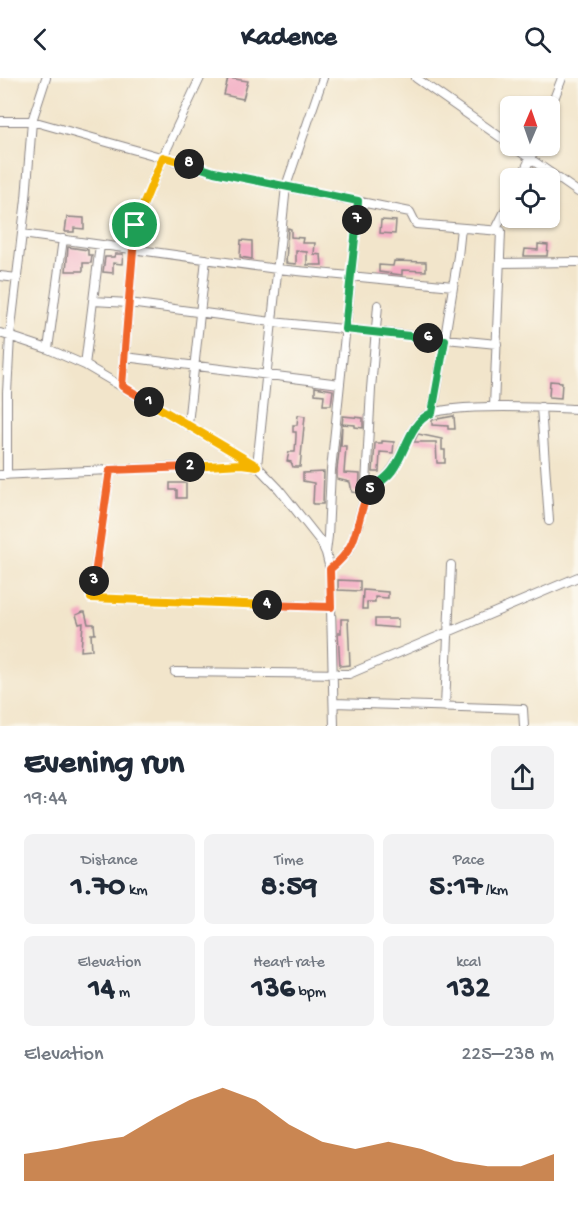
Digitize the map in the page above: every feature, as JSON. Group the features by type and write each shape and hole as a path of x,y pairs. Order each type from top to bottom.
{"street":[{"path":"46,78 32,121 10,336 4,475 241,464 257,466"},
{"path":"257,466 286,186 323,78"},
{"path":"416,78 500,137"},
{"path":"555,96 562,78"},
{"path":"122,386 135,225 198,79"},
{"path":"0,121 32,121 214,172 410,212 416,224 501,231 494,407"},
{"path":"527,156 578,192"},
{"path":"526,168 532,156"},
{"path":"326,552 331,470 358,201"},
{"path":"495,231 500,221"},
{"path":"432,413 445,340 460,228"},
{"path":"22,234 277,269 453,286"},
{"path":"48,349 63,239"},
{"path":"85,365 100,245"},
{"path":"188,424 206,259"},
{"path":"500,263 578,262"},
{"path":"0,276 17,278"},
{"path":"93,301 129,303 272,322 496,344"},
{"path":"370,491 366,484 378,305"},
{"path":"0,333 48,349 85,365 188,424 257,466 286,498 321,543 330,569 334,726"},
{"path":"124,357 340,384"},
{"path":"330,569 342,560 353,543 370,491 392,471 423,417 432,413 494,407 578,409"},
{"path":"540,407 549,521"},
{"path":"110,470 91,598 331,607"},
{"path":"445,707 451,565"},
{"path":"175,672 349,674 578,577"},
{"path":"334,703 523,709 524,726"}],"building":[{"path":"228,78 248,81 243,99 224,95"},
{"path":"67,217 84,218 84,229 74,228 74,232 65,232"},
{"path":"381,220 396,221 395,234 380,233"},
{"path":"288,228 291,229 291,237 303,238 302,243 315,243 314,254 321,255 322,265 307,265 307,252 296,251 296,264 286,263"},
{"path":"241,240 252,241 252,259 240,257"},
{"path":"538,244 548,245 547,256 524,256 525,249 538,250"},
{"path":"68,247 88,250 88,255 92,255 91,263 83,263 83,271 66,271"},
{"path":"115,254 123,254 122,264 113,263 113,273 103,272 105,257 114,257"},
{"path":"394,261 426,262 426,271 402,270 402,275 379,272 379,265 393,266"},
{"path":"550,381 562,382 561,398 549,397"},
{"path":"315,387 333,390 331,405 323,405 324,395 315,394"},
{"path":"298,415 305,416 300,467 293,467 291,462 287,461 289,452 295,452 296,432 293,432 293,425 297,425"},
{"path":"343,416 363,418 363,428 342,424"},
{"path":"454,416 455,429 432,425 432,420"},
{"path":"342,426 341,446 346,446 344,473 360,474 359,493 352,492 350,482 337,479"},
{"path":"418,434 442,439 445,463 437,463 436,442 414,442"},
{"path":"382,441 394,442 393,453 380,452 379,472 373,472 375,443 382,443"},
{"path":"324,472 323,504 313,504 314,483 303,481 303,473"},
{"path":"170,483 186,483 186,498 177,498 177,490 170,490"},
{"path":"338,580 360,581 360,591 338,590"},
{"path":"363,590 388,592 388,598 375,597 375,602 367,602 367,609 362,609"},
{"path":"85,612 88,624 94,624 95,634 91,634 92,650 81,651 83,623 79,624 76,615"},
{"path":"341,619 348,619 350,665 340,666 338,633 341,633"},
{"path":"375,619 398,619 398,628 375,626"}],"route":[{"path":"163,157 214,172 358,201 345,329 445,340 432,413 423,417 417,424 392,471 370,491 366,498 353,543 342,560 330,569 331,607 91,598 110,470 241,464 257,466 122,386 135,225 163,157"}]}
